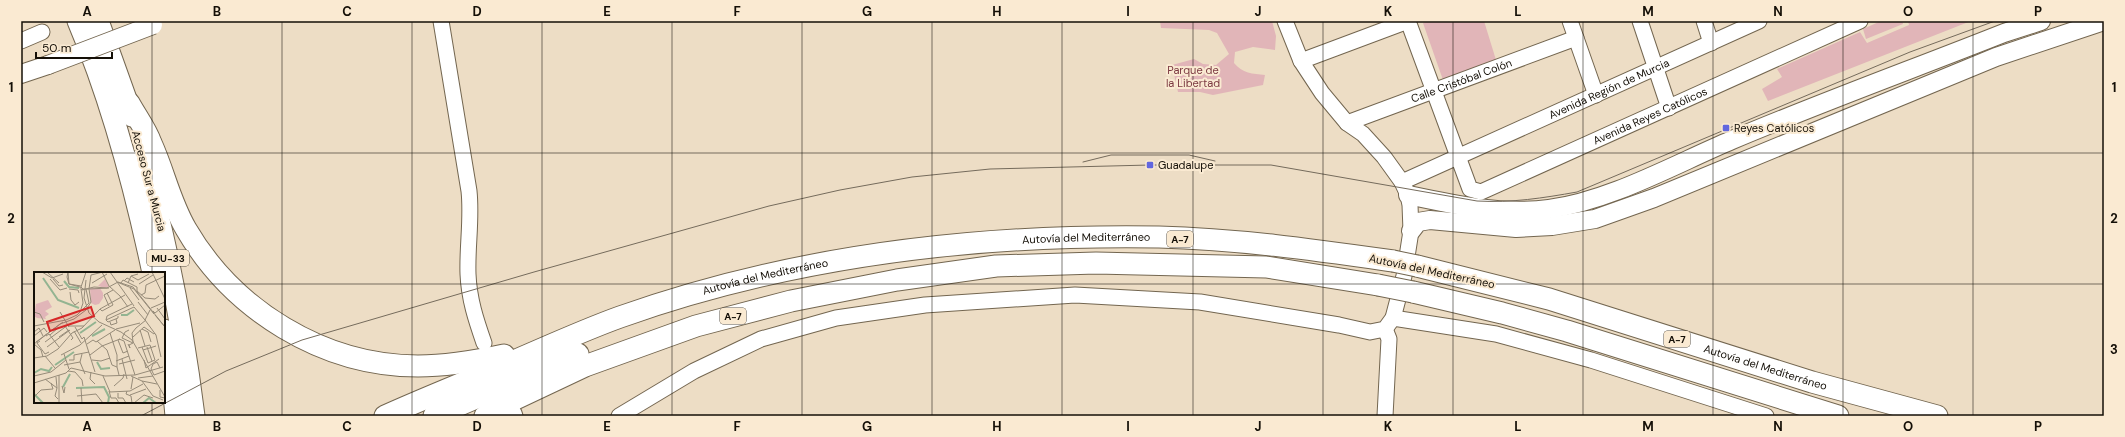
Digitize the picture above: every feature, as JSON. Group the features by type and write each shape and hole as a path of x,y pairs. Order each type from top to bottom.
{"highway":[{"name":"Acceso Sur a Murcia","path":"78,21 119,140 136,200 153,272"},
{"name":"Acceso Sur a Murcia","path":"98,21 129,103 165,243 184,341 194,416"},
{"path":"129,103 151,142 173,201 186,229 201,252 233,289 264,315 282,327 313,343 340,353 378,362 403,365 456,364 548,346"},
{"name":"Autovía del Mediterráneo","path":"384,416 548,346 621,317 704,292 777,273 863,256 967,243 1160,237 1275,245 1393,261 1417,266 1549,299 1812,382 1937,416"},
{"name":"A-7","path":"485,416 527,393 585,366 696,326 829,292 897,280 996,266 1096,263 1266,268 1378,285 1413,292 1502,312 1838,416"},
{"path":"434,416 543,368 596,348 655,328 738,305 827,286 899,276 996,266"},
{"path":"165,335 172,373 176,416"}],"main road":[{"path":"1407,194 1468,208 1511,212 1550,209 1591,200 1825,103 2004,33 2041,21"},
{"path":"1411,231 1418,222 1430,220 1516,228 1552,226 1595,220 1668,192 1996,57 2104,21"},
{"path":"21,74 158,23"},
{"path":"1407,194 1473,225"}],"street":[{"path":"441,21 469,190 470,219 468,270 470,295 484,343"},
{"path":"1285,21 1301,62 1322,93 1347,123 1363,134 1384,157 1407,194 1411,231 1404,276 1389,324 1385,416"},
{"path":"1301,62 1408,21 1458,157"},
{"path":"1570,21 1596,95"},
{"path":"1640,21 1669,108"},
{"path":"1704,21 1712,43"},
{"name":"Avenida Región de Murcia","path":"1407,194 1458,157 1759,21"},
{"name":"Avenida Reyes Católicos","path":"1458,157 1470,189 1481,192 1860,21"},
{"path":"21,42 42,32"},
{"name":"Calle Cristóbal Colón","path":"1347,123 1576,38"},
{"path":"619,416 694,371 760,339 836,318 925,305 1075,295 1200,302 1339,325 1370,332 1389,324 1496,334 1598,363 1766,416"}],"green space":[{"name":"Parque de la Libertad","path":"1160,21 1272,21 1276,36 1275,50 1253,47 1235,52 1234,63 1237,66 1244,71 1265,75 1263,85 1213,95 1200,92 1178,92 1172,65 1194,59 1203,64 1216,65 1229,54 1217,33 1209,30 1161,28"},
{"path":"1429,21 1484,21 1496,60 1443,80 1423,23"},
{"path":"1881,21 1902,21 1903,24 1866,39 1863,29"},
{"path":"1908,21 1971,21 1768,101 1762,89 1782,77 1777,69 1860,32 1867,43 1909,25"}],"tram line":[{"path":"141,416 226,371 302,340 534,272 769,206 840,190 912,177 990,169 1150,165 1271,165 1477,201 1515,201 1577,192 1910,52 1995,21"},
{"path":"1083,162 1111,155 1189,155 1215,161"}],"place":[{"name":"Reyes Católicos","path":"1726,128"},
{"name":"Guadalupe","path":"1150,165"}]}
